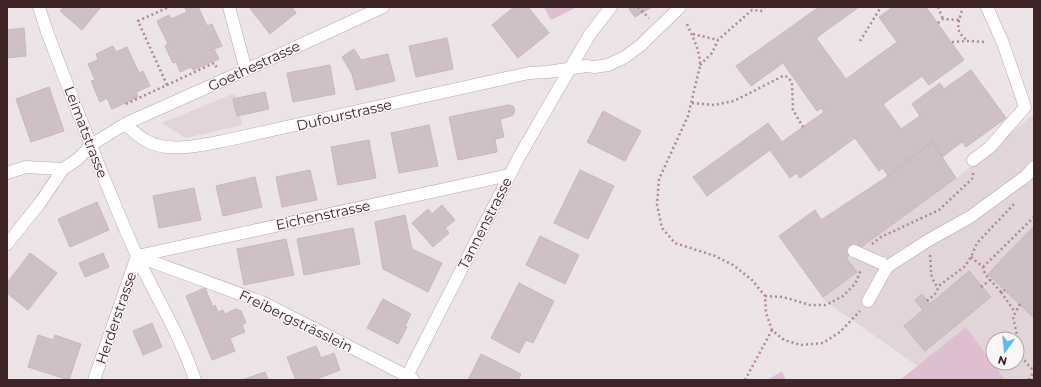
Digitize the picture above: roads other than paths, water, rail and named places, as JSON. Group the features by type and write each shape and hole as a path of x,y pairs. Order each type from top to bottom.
{"street":[{"name":"Leimatstrasse","path":"39,7 48,36 91,144 98,166 137,256 188,358 195,380"},
{"path":"229,7 246,70"},
{"name":"Goethestrasse","path":"125,124 383,7"},
{"name":"Tannenstrasse","path":"409,379 510,175 590,34 611,7"},
{"name":"Dufourstrasse","path":"125,124 145,140 160,145 184,148 228,140 529,73 586,66 595,67 608,65 626,58 680,7"},
{"path":"973,160 990,147 1025,107 1003,43 987,7"},
{"path":"7,244 40,203 63,168 78,159 91,144 125,124"},
{"path":"7,173 26,167 63,168"},
{"path":"868,301 884,265 970,217 1026,176 1034,167"},
{"name":"Eichenstrasse","path":"137,256 510,175"},
{"path":"854,251 884,265"},
{"name":"Freibergsträsslein","path":"137,256 262,302 409,379"},
{"name":"Herderstrasse","path":"94,380 137,256"}]}
